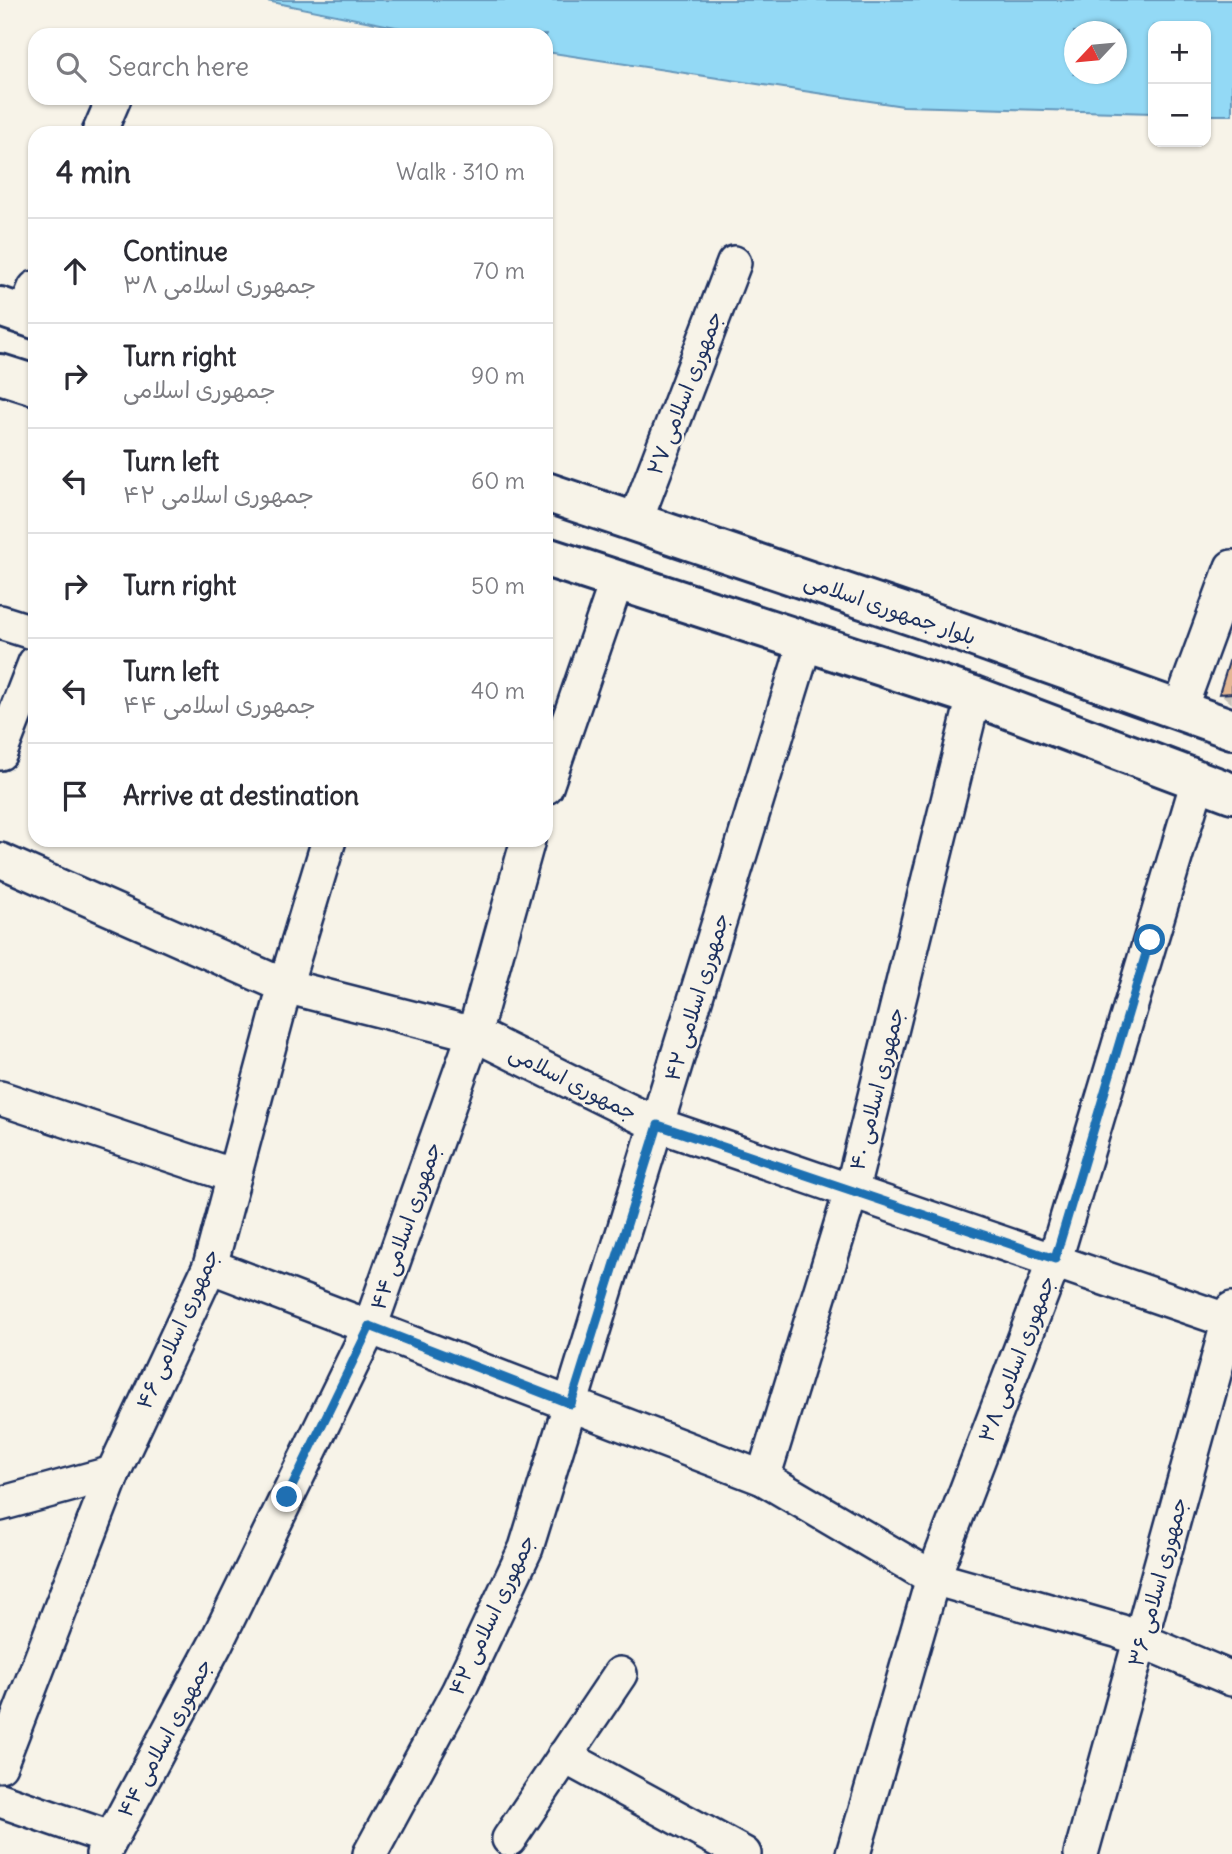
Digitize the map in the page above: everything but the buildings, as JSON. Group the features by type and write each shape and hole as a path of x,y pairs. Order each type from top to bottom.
{"main road":[{"path":"0,374 28,384"},
{"name":"بلوار جمهوری اسلامی","path":"553,494 1232,729"},
{"path":"553,559 974,696 1215,787"}],"street":[{"path":"102,126 111,105"},
{"name":"جمهوری اسلامی ۲۷","path":"635,522 734,262"},
{"path":"1179,711 1232,567"},
{"path":"553,767 617,580"},
{"path":"0,622 28,631"},
{"name":"جمهوری اسلامی ۴۲","path":"370,1854 458,1692 526,1548 806,640"},
{"path":"0,753 28,681"},
{"name":"جمهوری اسلامی ۴۰","path":"763,1478 852,1189 974,696"},
{"name":"جمهوری اسلامی ۳۸","path":"853,1854 933,1578 1055,1259 1215,787"},
{"name":"جمهوری اسلامی ۴۶","path":"0,1765 113,1473 210,1266 285,986 327,847"},
{"name":"جمهوری اسلامی ۴۴","path":"107,1846 216,1643 370,1326 474,1034 526,847"},
{"name":"جمهوری اسلامی","path":"0,860 285,986 474,1034 658,1125 1231,1317"},
{"path":"0,1098 234,1176"},
{"path":"210,1266 763,1478 933,1578 1119,1631 1232,1679"},
{"name":"جمهوری اسلامی ۳۶","path":"1081,1854 1231,1317"},
{"path":"0,1504 113,1473"},
{"path":"509,1839 620,1674"},
{"path":"564,1756 744,1854"},
{"path":"0,1800 107,1846"}],"water":[{"path":"262,0 1232,0 1232,115 1211,115 1211,21 1148,21 1148,113 903,106 553,53 553,28 400,28"}],"route":[{"path":"287,1497 370,1326 571,1404 658,1125 1055,1259 1150,940"}]}
